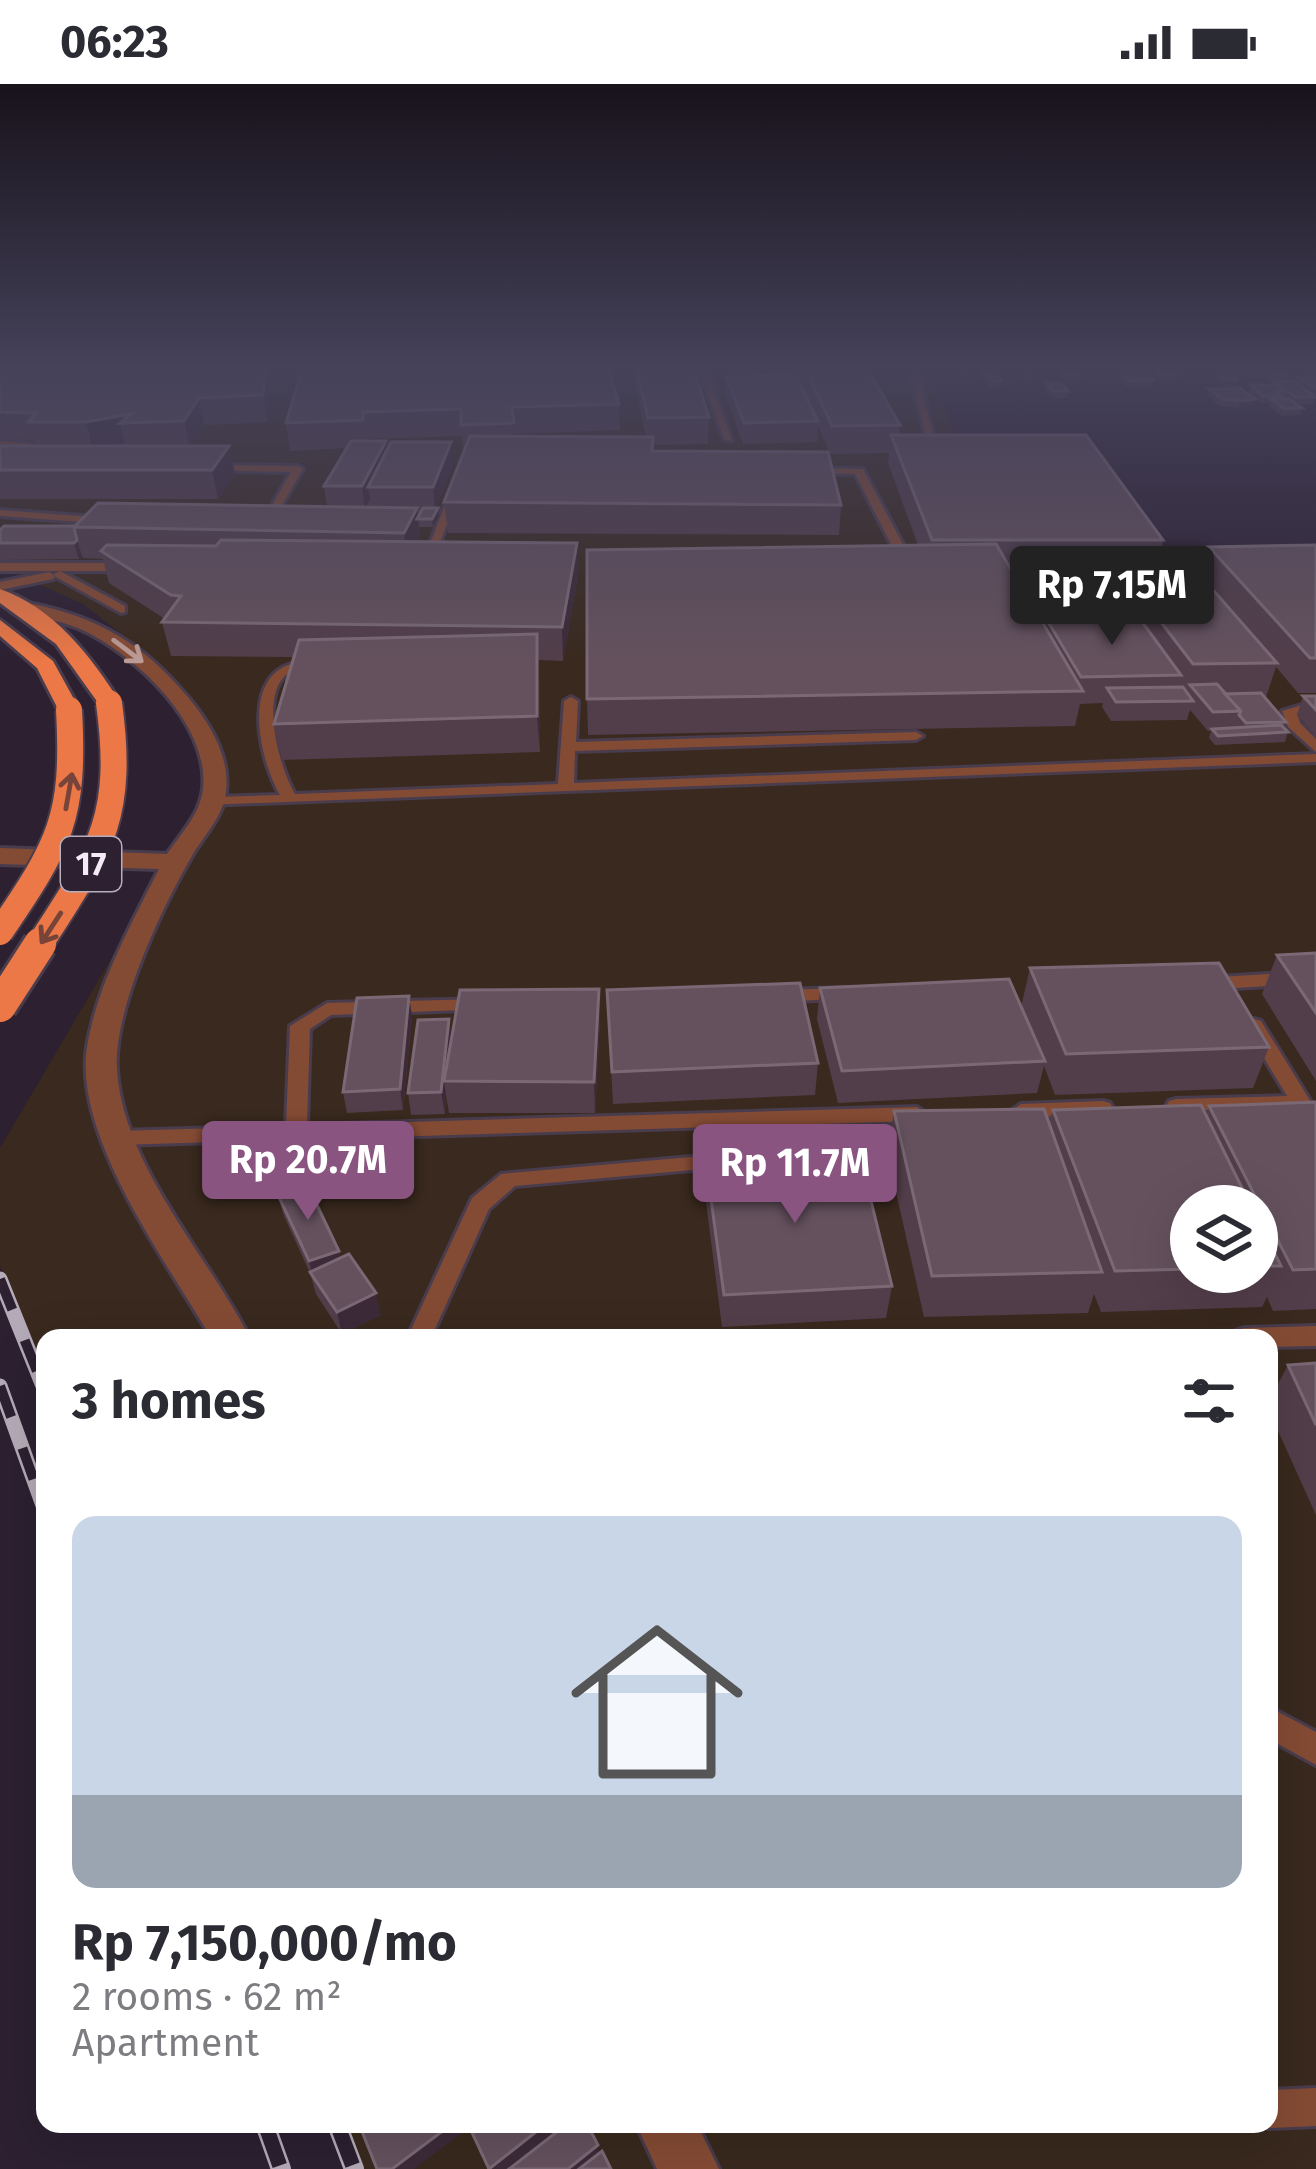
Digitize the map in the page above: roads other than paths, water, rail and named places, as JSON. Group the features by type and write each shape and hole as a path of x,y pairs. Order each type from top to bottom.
{"highway":[{"name":"17","path":"0,591 60,634 86,663 109,702 118,769 109,829 88,870 0,1006"},
{"name":"17","path":"0,626 46,665 69,710 73,782 47,859 0,932"}],"street":[{"path":"22,608 68,615 95,626 177,695 209,754 212,802 175,862 104,1030 100,1071 118,1138 226,1329"},
{"path":"0,856 175,862"},
{"path":"670,2133 689,2169"}],"lane":[{"path":"200,468 298,469 283,505 257,506"},
{"path":"783,470 847,469 866,477 899,548 894,557 873,559"},
{"path":"424,566 460,472"},
{"path":"0,509 108,506"},
{"path":"0,509 120,522"},
{"path":"401,566 448,566"},
{"path":"0,567 147,570 60,574 0,591"},
{"path":"60,574 121,609"},
{"path":"290,797 263,726 278,675 288,667 330,665"},
{"path":"566,785 571,701"},
{"path":"1316,705 1289,711 1292,724 1316,748"},
{"path":"569,748 916,736"},
{"path":"212,802 1316,758"},
{"path":"1182,985 1316,977"},
{"path":"1158,1107 1301,1102 1229,983"},
{"path":"754,997 873,994"},
{"path":"296,1135 300,1026 315,1014 327,1009 493,1004"},
{"path":"991,1112 1134,1107"},
{"path":"118,1138 944,1113"},
{"path":"423,1329 480,1204 509,1179 941,1143"},
{"path":"1278,1337 1316,1336"},
{"path":"1278,1727 1316,1749"},
{"path":"1278,2108 1316,2107"}],"railway":[{"path":"0,1279 36,1369"},
{"path":"0,1386 36,1486"},
{"path":"268,2133 281,2169"},
{"path":"340,2133 354,2169"}]}
